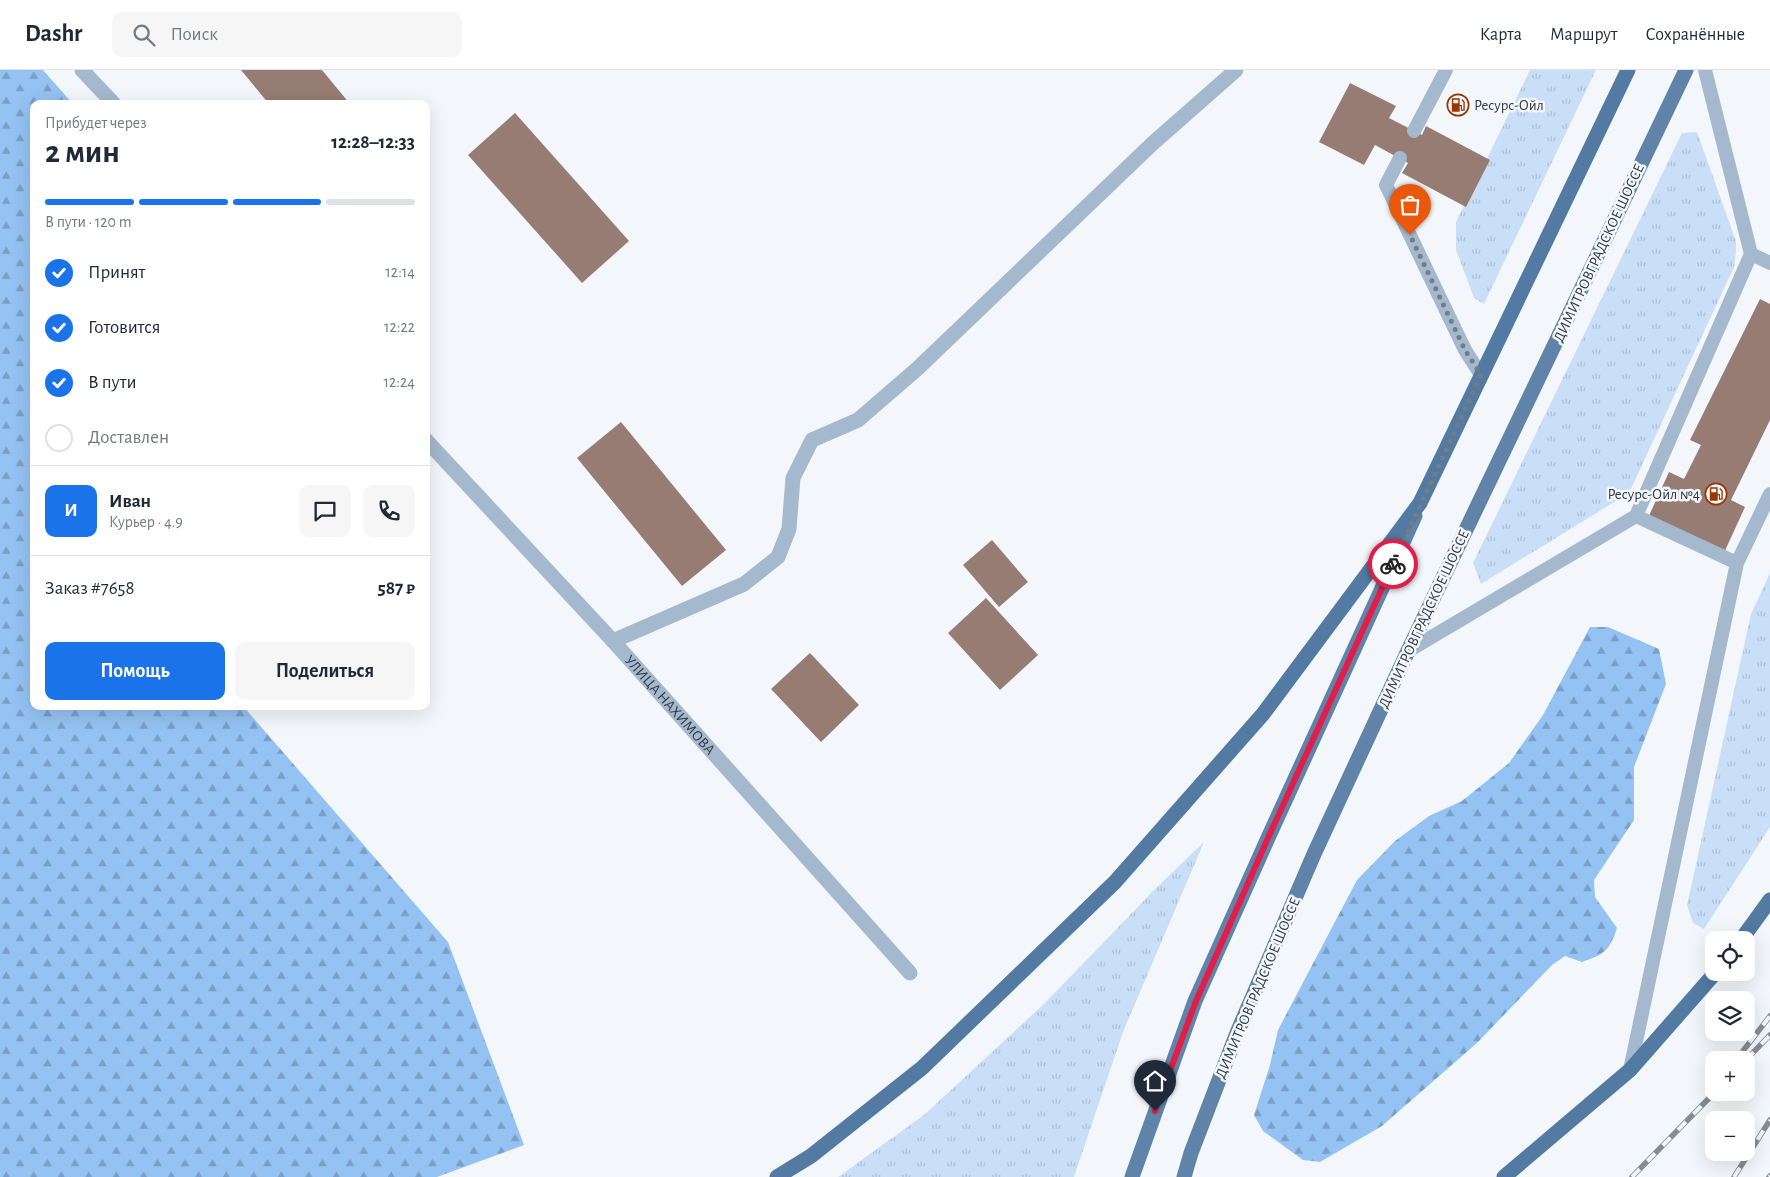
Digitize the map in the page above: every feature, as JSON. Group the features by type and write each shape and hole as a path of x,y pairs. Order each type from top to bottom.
{"highway":[{"path":"778,1177 811,1156 922,1068 1115,882 1262,714 1420,503 1628,70"},
{"path":"1748,931 1770,900"},
{"path":"1504,1177 1630,1070 1708,981"}],"main road":[{"name":"ДИМИТРОВГРАДСКОЕ ШОССЕ","path":"1184,1177 1198,1134 1253,997 1314,854 1408,651 1686,70"},
{"path":"1132,1177 1196,1001 1420,503"}],"street":[{"path":"82,70 110,100"},
{"path":"613,641 744,584 778,557 789,529 793,478 812,440 858,420 917,369 1152,144 1236,70"},
{"name":"УЛИЦА НАХИМОВА","path":"430,444 613,641 910,973"}],"lane":[{"path":"1414,131 1446,70"},
{"path":"1408,651 1636,516 1751,254 1705,70"},
{"path":"1400,158 1386,185 1465,350 1481,375"},
{"path":"1751,254 1770,263"},
{"path":"1630,1070 1737,563 1770,494"},
{"path":"1636,516 1737,563"}],"green space":[{"path":"0,70 43,70 69,100 30,100 30,710 246,710 448,942 524,1145 437,1177 0,1177"},
{"path":"1530,70 1596,70 1484,304 1474,298 1456,250 1456,222"},
{"path":"1697,132 1736,241 1734,267 1629,493 1481,584 1473,563 1682,133"},
{"path":"1770,573 1770,827 1704,929 1693,923 1687,905 1751,614"},
{"path":"1590,627 1608,627 1659,649 1666,684 1634,767 1634,820 1594,880 1595,897 1617,928 1611,942 1601,954 1582,962 1565,956 1552,965 1477,1043 1382,1126 1320,1162 1303,1160 1263,1131 1254,1115 1270,1065 1278,1030 1357,880 1395,841 1429,816 1462,801 1509,763 1543,715"},
{"path":"1204,842 1123,1032 1074,1177 838,1177 924,1115 1045,1003 1156,888"}],"building":[{"path":"241,70 322,70 347,100 266,100"},
{"path":"1350,83 1396,106 1389,118 1422,135 1426,126 1490,160 1466,207 1402,173 1408,163 1375,145 1364,165 1319,142"},
{"path":"515,113 629,241 582,283 468,155"},
{"path":"1760,299 1770,304 1770,420 1731,500 1745,507 1723,555 1647,520 1669,472 1684,479 1701,445 1690,440"},
{"path":"621,422 726,550 682,586 577,458"},
{"path":"992,540 1028,582 999,607 963,565"},
{"path":"986,598 1038,655 1000,690 948,633"},
{"path":"810,653 859,705 821,742 771,689"}],"railway":[{"path":"1743,1051 1770,1016"},
{"path":"1755,1051 1770,1035"},
{"path":"1632,1177 1706,1101"},
{"path":"1734,1177 1770,1120"}],"way so far":[{"path":"1393,564 1481,375 1465,350 1410,235"}],"place":[{"name":"Ресурс-Ойл","path":"1458,105"},
{"name":"Ресурс-Ойл №4","path":"1716,494"}],"route":[{"path":"1155,1111 1196,1001 1393,564"}]}
